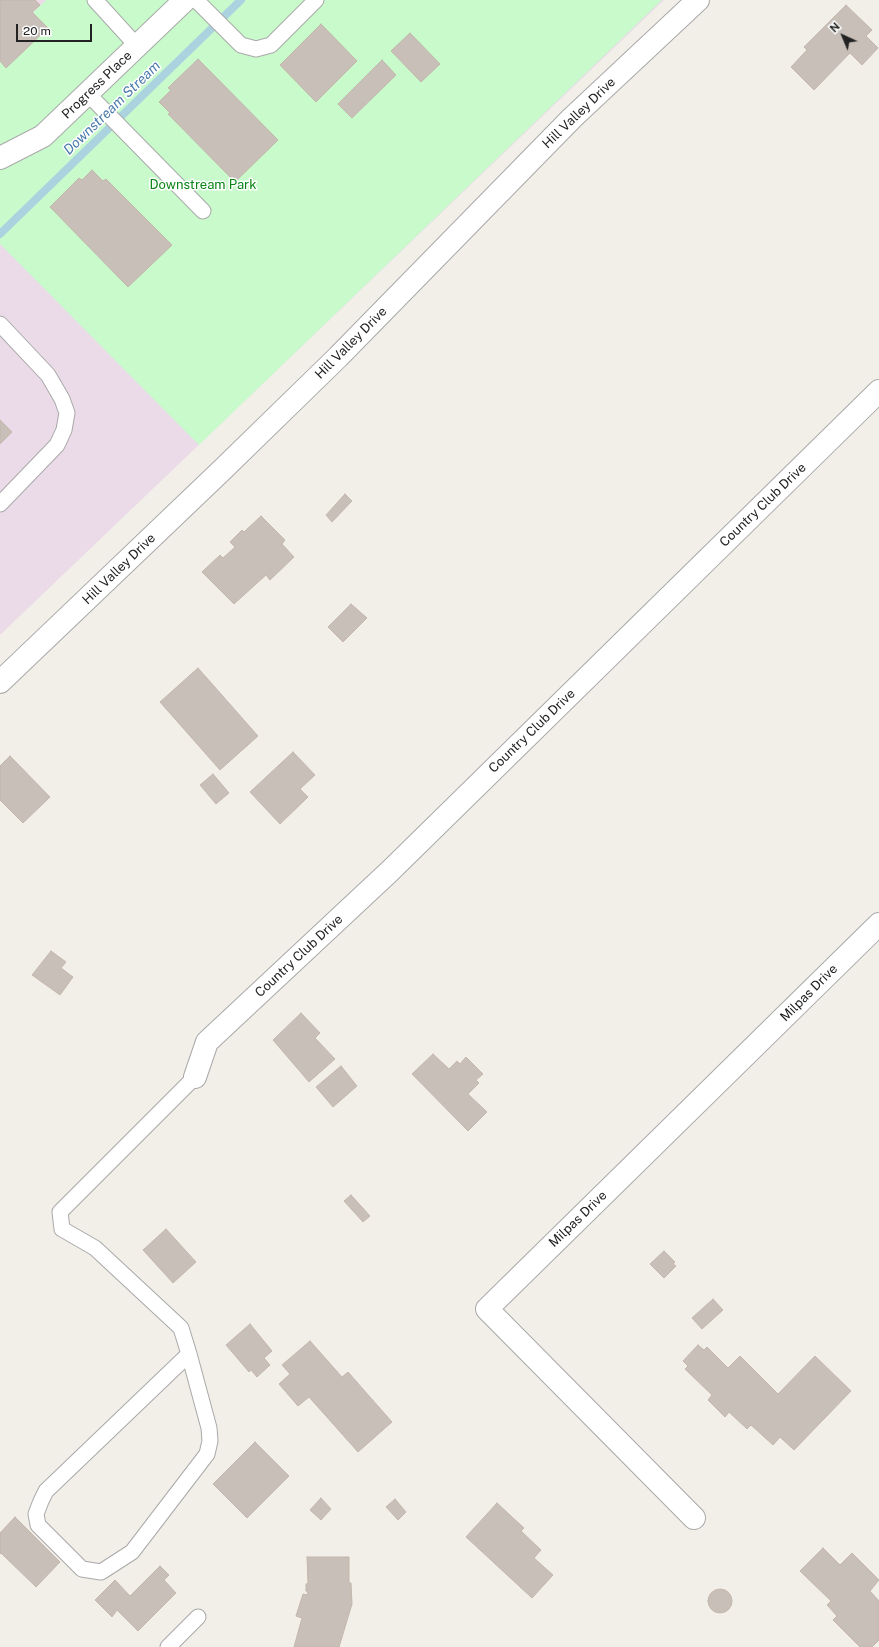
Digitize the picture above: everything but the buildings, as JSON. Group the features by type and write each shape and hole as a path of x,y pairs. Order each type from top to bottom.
{"street":[{"name":"Progress Place","path":"0,158 43,136 185,0"},
{"name":"Hill Valley Drive","path":"0,682 222,471 338,357 572,118 698,0"},
{"name":"Country Club Drive","path":"195,1077 207,1042 390,871 879,391"},
{"name":"Milpas Drive","path":"694,1518 487,1309 879,924"}],"lane":[{"path":"95,0 138,46"},
{"path":"196,0 241,45 256,49 271,45 316,0"},
{"path":"88,94 202,211"},
{"path":"0,324 48,375 62,399 67,413 64,430 57,445 0,504"},
{"path":"189,1354 46,1491 41,1501 36,1514 38,1525 82,1569 101,1572 132,1552 207,1454 210,1441 208,1428 189,1354 181,1328 95,1248 62,1229 60,1212 195,1077"},
{"path":"168,1647 198,1617"}],"shaded area":[{"name":"Downstream Park","path":"0,0 664,0 0,635"}],"green space":[{"name":"Downstream Park","path":"46,0 662,0 199,445 0,244 0,45"}],"waterway":[{"name":"Downstream Stream","path":"0,234 241,0"}]}
